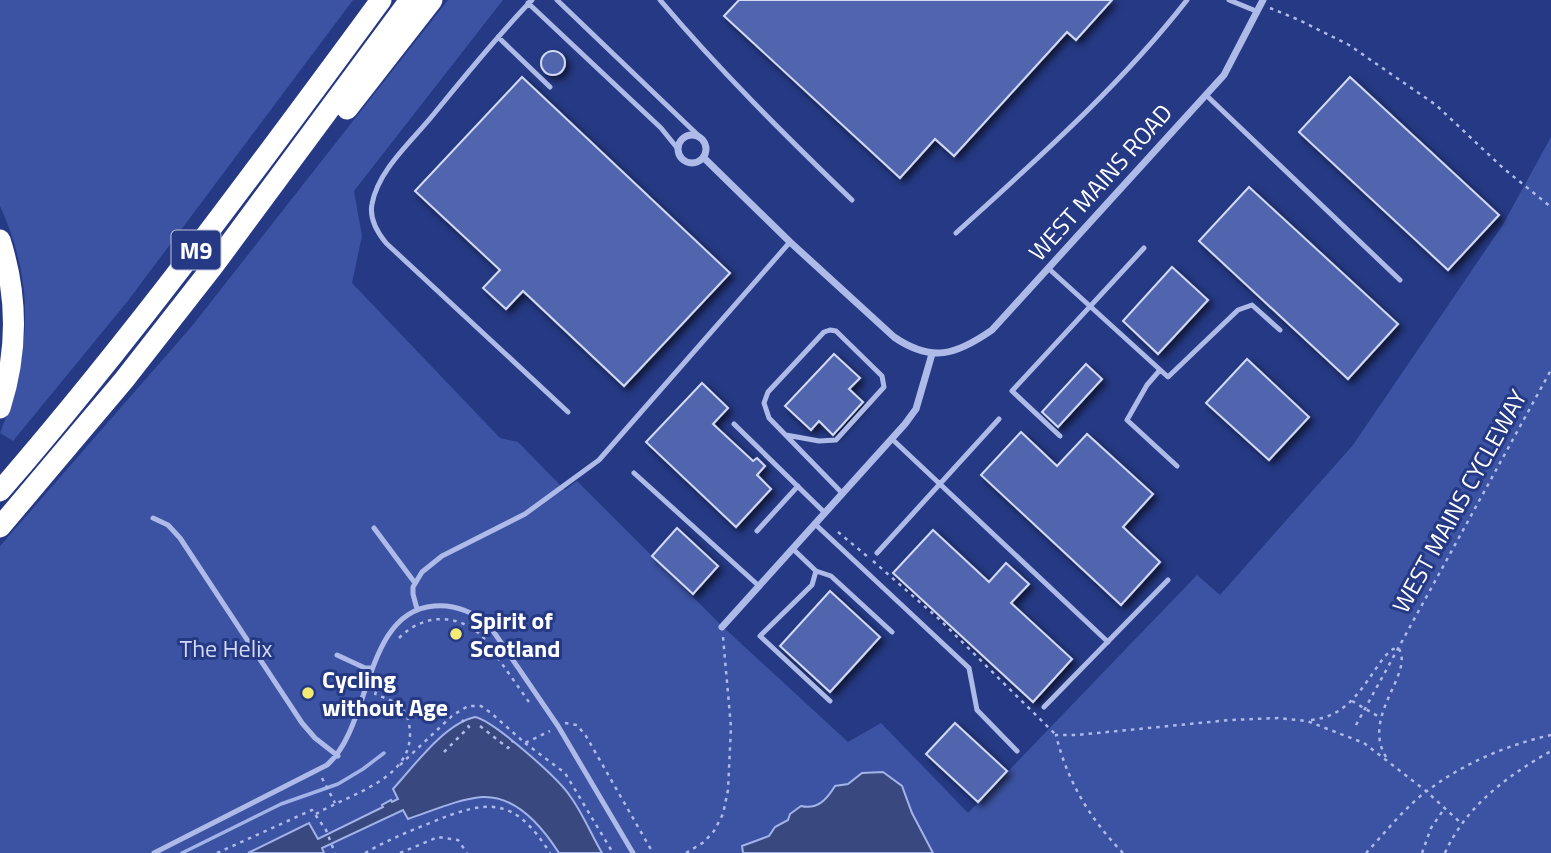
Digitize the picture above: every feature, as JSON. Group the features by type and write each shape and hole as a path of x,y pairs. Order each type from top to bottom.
{"highway":[{"name":"M9","path":"0,491 171,282 381,0"},
{"name":"M9","path":"0,527 146,351 271,191 411,0"},
{"path":"146,351 339,120 432,0"},
{"path":"0,240 12,289 14,333 10,372 0,408"}],"street":[{"name":"WEST MAINS ROAD","path":"932,354 952,351 972,343 992,330 1224,75 1260,5"},
{"path":"695,135 702,139 706,147 704,158 696,163 686,162 678,149 685,137 695,135"},
{"path":"704,158 790,242 894,337 912,349 932,354 916,409 843,494 722,626"}],"lane":[{"path":"557,0 702,139"},
{"path":"660,0 750,101 852,200"},
{"path":"956,233 1054,144 1164,29 1187,0"},
{"path":"1229,0 1260,5"},
{"path":"568,412 386,243 377,232 372,218 372,205 388,170 530,2 661,128 678,149"},
{"path":"498,37 550,87"},
{"path":"1206,95 1400,280"},
{"path":"417,609 412,594 422,572 442,556 525,514 599,460 790,242"},
{"path":"1060,436 1012,391 1144,248"},
{"path":"1048,268 1168,377 1238,310 1252,305 1280,330"},
{"path":"786,435 819,441 836,440 884,387 882,376 840,333 830,330 824,332 768,392 764,410 786,435 843,494"},
{"path":"1160,370 1147,385 1128,419 1177,466"},
{"path":"877,553 999,419"},
{"path":"734,424 798,486 823,515"},
{"path":"892,439 1108,642"},
{"path":"634,473 760,586"},
{"path":"757,531 798,486"},
{"path":"153,518 168,525 180,538 302,723 315,738 338,756"},
{"path":"815,524 969,668 977,710 1017,751"},
{"path":"374,528 415,583"},
{"path":"793,549 816,571 831,576 892,632"},
{"path":"816,571 813,585 760,636 830,701"},
{"path":"1044,707 1168,580"},
{"path":"154,853 302,780 338,756 359,712 376,657 391,632 401,620 417,609 446,606 475,614 489,625 558,726 633,853"},
{"path":"337,655 365,668 372,668"}],"path":[{"path":"1260,5 1299,20 1349,45 1436,105 1503,168 1551,207"},
{"name":"WEST MAINS CYCLEWAY","path":"1356,724 1551,370"},
{"path":"823,515 939,618 1056,735 1068,775 1082,804 1106,836 1123,853"},
{"path":"396,642 413,626 423,621 450,619 474,628 535,710"},
{"path":"688,852 704,842 714,831 723,814 728,790 731,727 722,626"},
{"path":"1307,721 1336,714 1352,701 1385,656 1393,649 1399,649 1402,663 1381,718 1378,736 1387,760"},
{"path":"375,695 378,684"},
{"path":"365,691 396,702 408,717 410,738 400,765"},
{"path":"1352,701 1381,718"},
{"path":"316,814 372,786 400,765 453,715 468,706 481,706 565,773 613,853"},
{"path":"1056,735 1230,720 1278,718 1307,721 1364,743 1426,791 1462,824"},
{"path":"444,752 469,727 462,720"},
{"path":"525,743 566,722 577,725 586,736 653,853"},
{"path":"480,726 508,748 513,741"},
{"path":"1366,853 1426,791 1485,756 1523,741 1551,735"},
{"path":"1446,853 1462,824 1486,796 1515,772 1551,751"},
{"path":"325,783 335,803"},
{"path":"365,853 394,836 448,815 489,805 509,811 525,821 538,834 550,853"},
{"path":"1422,853 1431,828 1444,809"},
{"path":"217,853 312,810 326,830 335,853"},
{"path":"400,853 438,837 458,840 467,853"}],"green space":[{"path":"0,0 353,0 127,302 13,441 0,433 18,375 25,320 20,264 0,206"},
{"name":"The Helix","path":"448,0 503,0 354,191 362,236 352,283 500,438 518,442 565,490 577,481 722,626 848,742 881,723 968,813 1197,575 1220,595 1353,445 1502,226 1551,137 1551,853 0,853 0,546 192,326"}],"shaded area":[{"path":"475,717 510,739 563,788 579,809 602,853 559,853 537,824 517,807 506,801 482,797 454,803 408,819 403,810 322,848 324,853 248,853 309,823 318,839 383,807 382,805 391,800 392,802 398,799 393,789 430,747 452,728"},
{"path":"883,772 902,786 912,813 933,853 743,853 742,846 769,836 775,827 788,820 790,814 801,806 817,805 835,786 848,784 862,773"}],"building":[{"path":"739,0 1112,0 1076,40 1067,32 954,156 935,139 900,178 724,16"},
{"path":"553,51 564,58 565,63 558,74 553,75 542,68 541,63 548,52"},
{"path":"522,77 730,273 624,386 523,291 506,309 483,288 500,270 415,191"},
{"path":"1350,77 1499,215 1448,270 1299,132"},
{"path":"1249,187 1398,324 1348,379 1199,241"},
{"path":"1172,267 1208,300 1158,354 1123,321"},
{"path":"834,354 860,378 849,389 863,402 833,435 819,421 811,430 785,406"},
{"path":"1247,359 1309,417 1269,460 1206,403"},
{"path":"1086,364 1102,379 1058,427 1042,412"},
{"path":"702,383 728,408 713,424 753,461 757,458 765,466 757,475 771,489 736,527 646,442"},
{"path":"1021,432 1057,466 1087,434 1153,494 1123,527 1160,562 1121,605 981,475"},
{"path":"677,528 718,566 693,594 652,556"},
{"path":"933,530 989,582 1006,563 1029,584 1011,603 1072,659 1033,702 893,573"},
{"path":"830,591 880,637 830,692 780,646"},
{"path":"955,723 1007,771 978,802 926,754"}],"waterway":[{"path":"182,853 281,804 338,784 384,753"}],"place":[{"name":"Spirit of Scotland","path":"456,634"},
{"name":"Cycling without Age","path":"308,693"}]}
